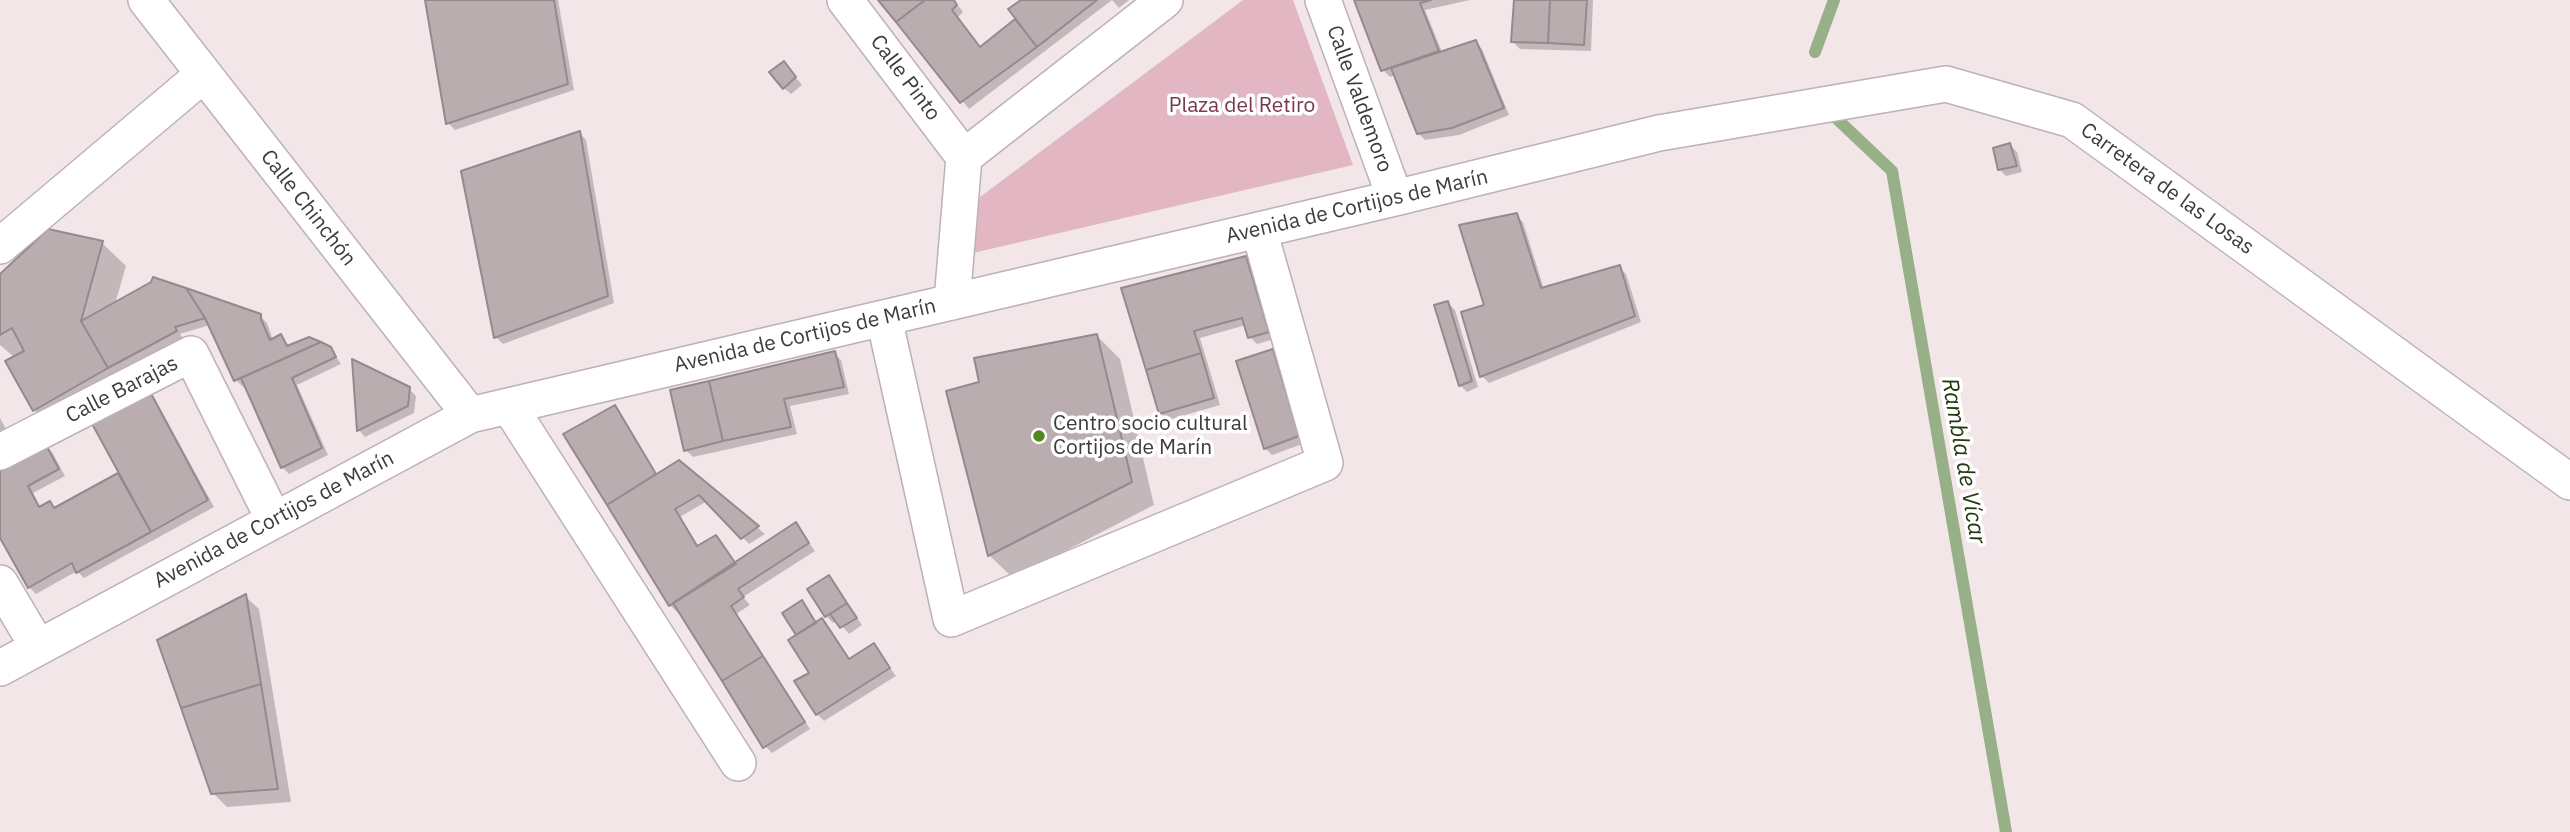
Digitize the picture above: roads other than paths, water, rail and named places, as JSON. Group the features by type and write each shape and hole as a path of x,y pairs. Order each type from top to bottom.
{"street":[{"name":"Calle Chinchón","path":"146,0 470,415"},
{"name":"Calle Pinto","path":"845,0 964,157"},
{"path":"952,302 964,157 1165,0"},
{"name":"Calle Valdemoro","path":"1323,0 1395,198"},
{"path":"0,246 204,74"},
{"name":"Carretera de las Losas","path":"1659,134 1946,84 2071,120 2570,482"},
{"name":"Avenida de Cortijos de Marín","path":"0,667 470,415 1659,134"},
{"path":"884,318 951,619 1325,463 1259,230"},
{"name":"Calle Barajas","path":"0,452 191,354 274,520"},
{"path":"509,406 738,763"},
{"path":"0,583 38,647"}],"waterway":[{"name":"Rambla de Vícar","path":"1815,52 1834,0"},
{"name":"Rambla de Vícar","path":"1837,119 1892,171 2006,832"}],"place":[{"name":"Centro socio cultural Cortijos de Marín","path":"1039,436"}],"park label":[{"name":"Plaza del Retiro","path":"1242,106"}]}
